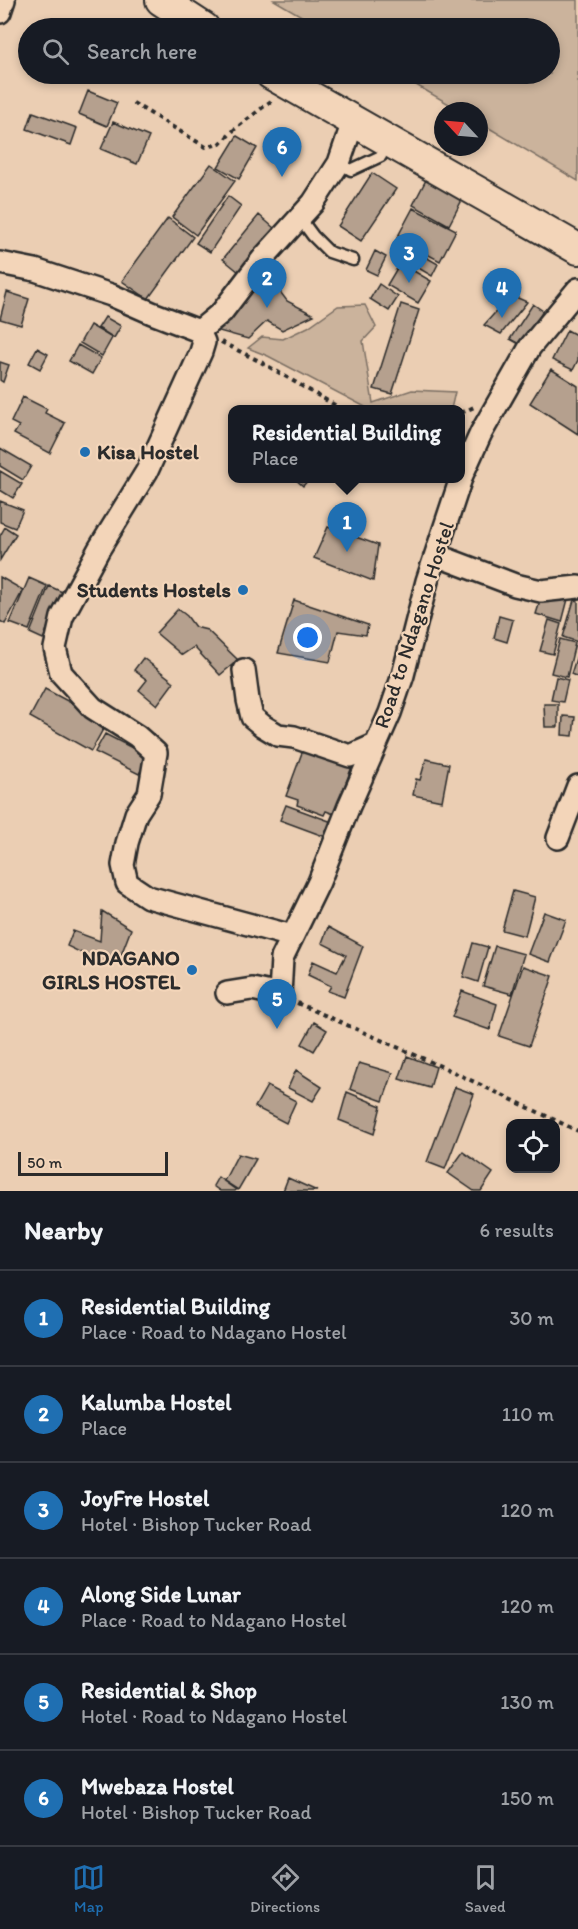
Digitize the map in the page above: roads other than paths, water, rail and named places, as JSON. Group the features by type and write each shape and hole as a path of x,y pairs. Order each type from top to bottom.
{"main road":[{"path":"161,0 189,18"},
{"path":"287,84 578,249"}],"street":[{"path":"0,12 4,0"},
{"path":"199,331 222,312 299,216 313,203 339,163 353,122"},
{"path":"0,264 35,270 111,295 152,314 199,331 204,342 147,471 77,587 62,617 55,648 61,673 93,708 137,736 156,753 149,794 135,814 126,843 123,865 127,883 148,897 292,936"},
{"name":"Road to Ndagano Hostel","path":"465,469 499,399 530,347 578,289"},
{"name":"Road to Ndagano Hostel","path":"227,993 252,989 280,996 282,958 319,882 390,713 459,483"},
{"path":"436,555 515,585 541,591 578,587"},
{"path":"244,670 252,717 278,735 294,737 350,756 375,745"},
{"path":"558,838 578,786"}],"lane":[{"path":"339,163 351,170 381,156"},
{"path":"299,216 313,236 329,252 353,260"}],"place":[{"name":"Mwebaza Hostel","path":"282,177"},
{"name":"JoyFre Hostel","path":"409,283"},
{"name":"Kalumba Hostel","path":"267,308"},
{"name":"Along Side Lunar","path":"502,318"},
{"name":"Kisa Hostel","path":"85,452"},
{"name":"Residential Building","path":"347,552"},
{"name":"Students Hostels","path":"243,590"},
{"name":"NDAGANO GIRLS HOSTEL","path":"192,970"},
{"name":"Residential & Shop","path":"277,1029"}]}
